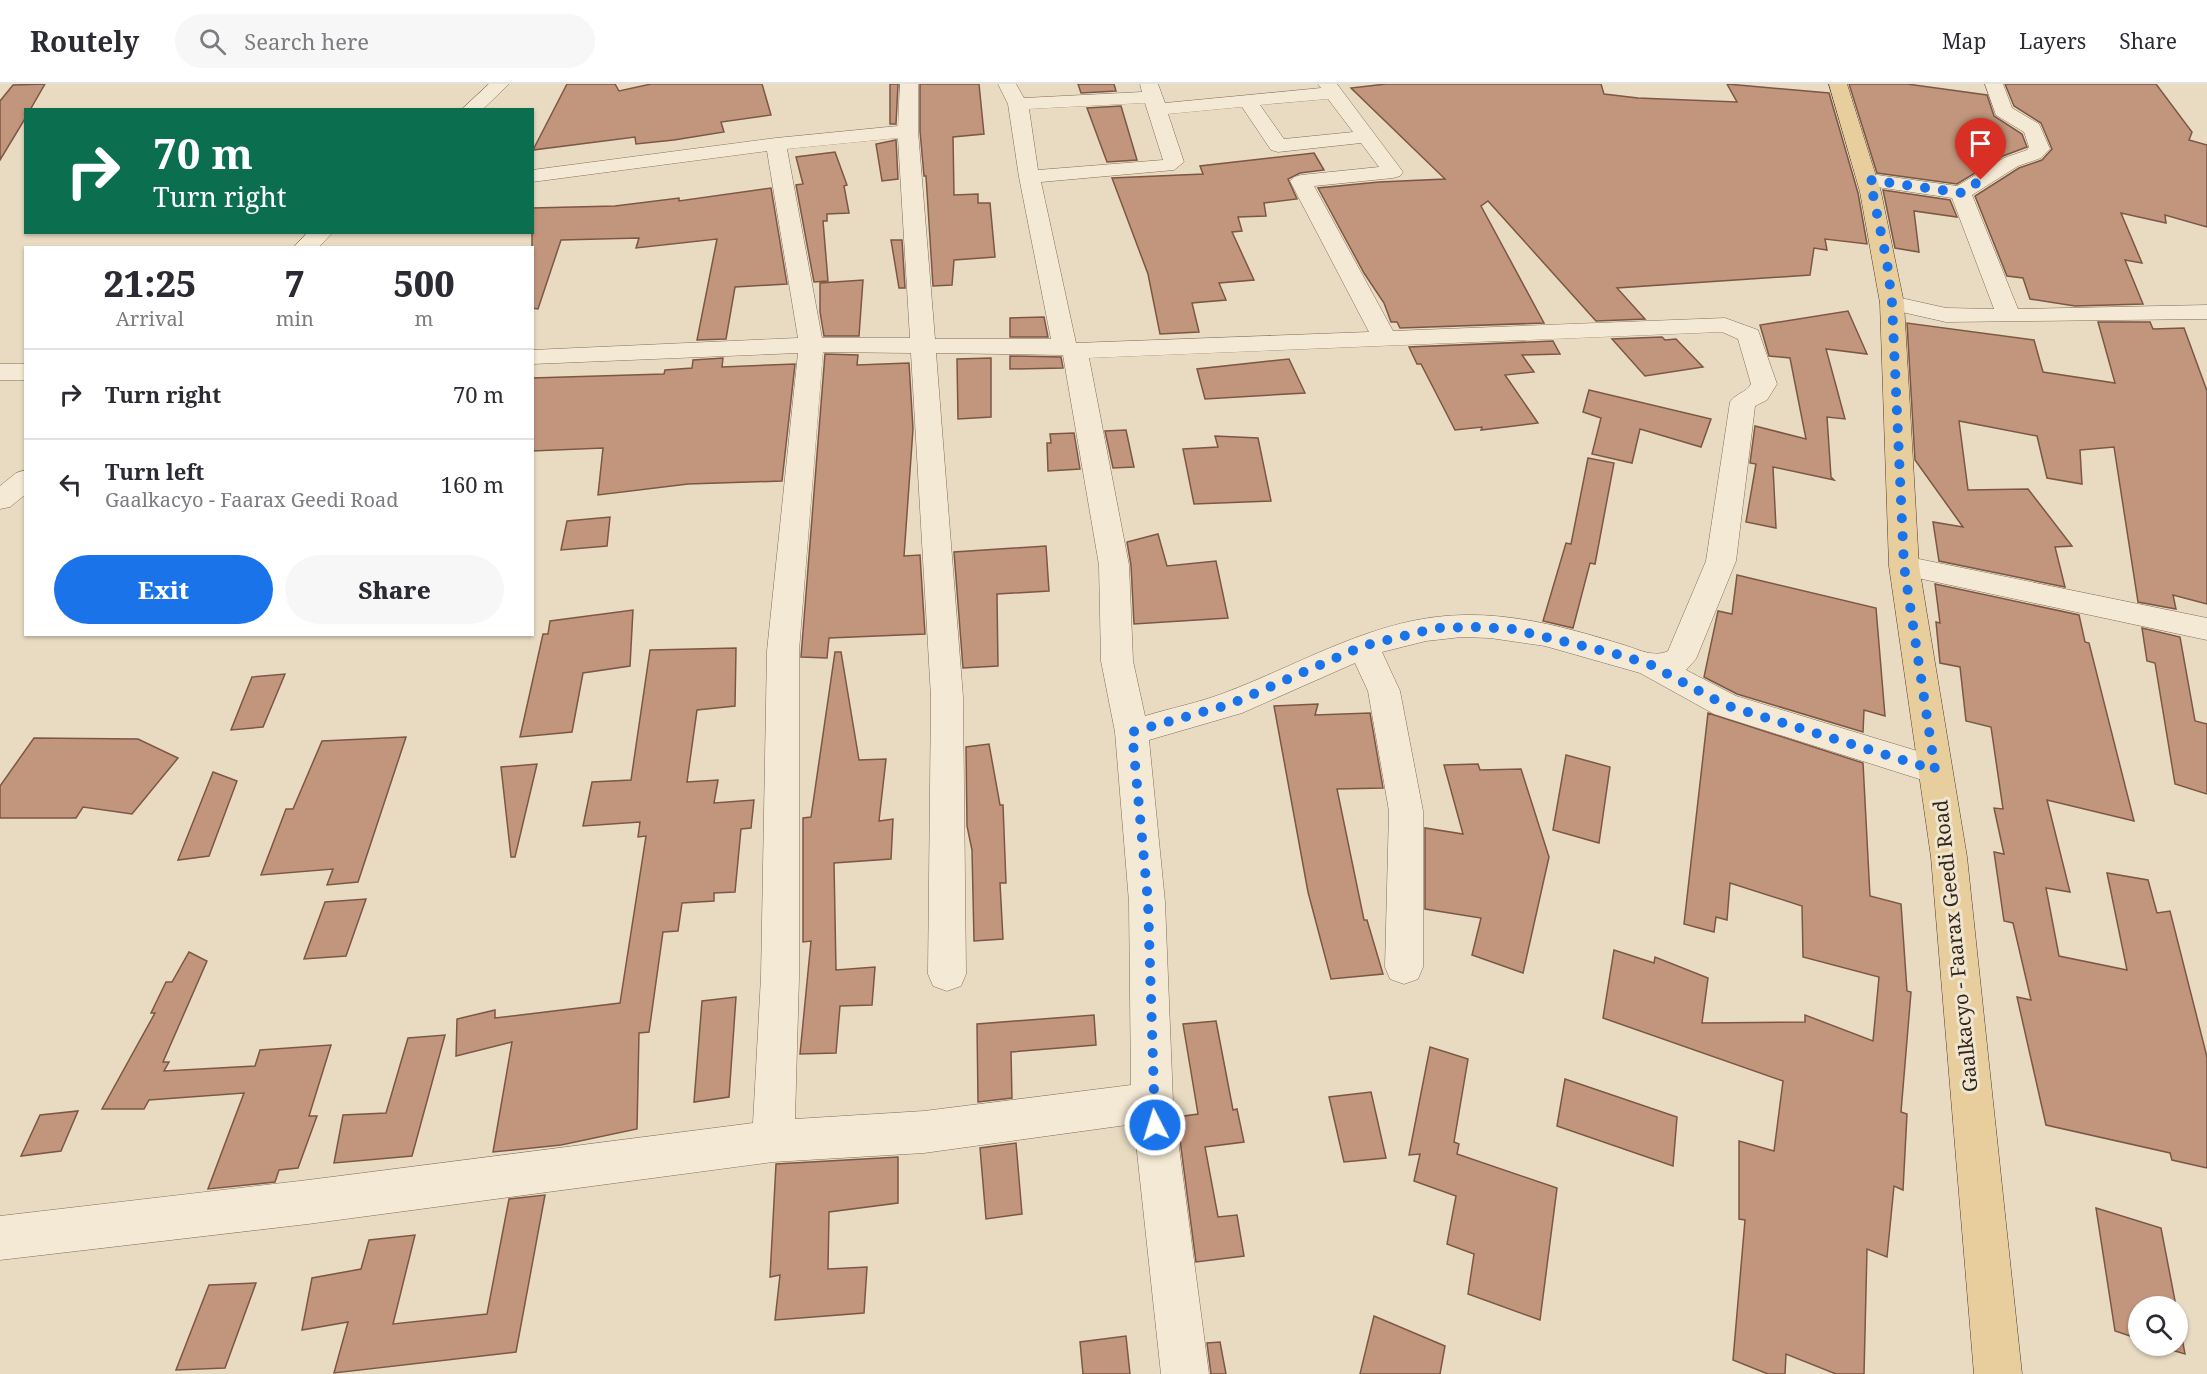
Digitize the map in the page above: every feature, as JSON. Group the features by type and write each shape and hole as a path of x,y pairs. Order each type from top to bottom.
{"main road":[{"name":"Gaalkacyo - Faarax Geedi Road","path":"1838,84 1870,180 1887,262 1892,303 1904,566 1949,857 1998,1374"}],"street":[{"path":"472,108 500,84"},
{"path":"909,84 908,131 947,697 947,974"},
{"path":"1007,84 1018,104 1029,177 1070,349 1114,565 1117,661 1132,732 1148,902 1152,1102 1185,1374"},
{"path":"1870,180 1962,193 2011,162 2034,154 2040,149 2037,132 2002,111 1994,84"},
{"path":"1018,104 1154,97 1247,101 1329,88 1393,172 1301,181"},
{"path":"1029,177 1167,166 1174,162 1154,97"},
{"path":"1247,101 1301,181 1384,337"},
{"path":"534,176 776,144 908,131"},
{"path":"1278,146 1365,137"},
{"path":"773,1141 780,976 783,651 811,345 776,144"},
{"path":"1962,193 2009,316"},
{"path":"306,246 320,234"},
{"path":"1892,303 1946,315 2207,312"},
{"path":"534,357 811,345 1070,349 1725,325 1749,334 1764,384 1758,396 1743,402 1721,561 1680,659 1667,665 1651,665"},
{"path":"0,372 24,372"},
{"path":"0,500 24,481"},
{"path":"1904,566 2207,629"},
{"path":"1132,732 1231,704 1363,646 1436,628 1512,629 1566,641 1651,665 1725,705 1935,770"},
{"path":"1363,646 1384,691 1406,811 1404,967"},
{"path":"0,1238 308,1202 773,1141 924,1132 1152,1102"}],"building":[{"path":"45,84 31,108 24,108 24,120 0,160 0,101 13,85"},
{"path":"567,84 615,84 619,91 651,84 762,84 771,115 721,122 724,132 674,140 636,144 635,137 534,150"},
{"path":"890,84 898,84 896,124 890,124"},
{"path":"920,84 979,84 984,134 953,137 954,195 978,194 978,203 990,203 995,257 954,260 952,285 933,286 926,176 924,176 920,131"},
{"path":"1078,84 1114,84 1116,91 1081,93"},
{"path":"1386,84 1601,84 1604,94 1638,98 1737,102 1727,84 1829,93 1858,193 1867,244 1825,239 1827,250 1814,248 1810,275 1617,288 1645,319 1596,321 1488,201 1481,206 1544,323 1400,328 1397,322 1391,322 1384,303 1364,273 1318,188 1445,179 1351,88"},
{"path":"1849,84 1907,84 1987,95 1994,116 2022,134 2027,147 2003,156 1957,184 1877,173"},
{"path":"2005,84 2156,84 2192,132 2189,140 2207,145 2207,227 2165,215 2166,223 2121,213 2142,263 2125,260 2143,304 2075,306 2030,299 2023,278 2007,276 1975,196 2019,168 2042,160 2052,149 2041,123 2014,106"},
{"path":"1121,106 1137,160 1107,162 1087,108"},
{"path":"896,140 898,179 882,181 876,144"},
{"path":"835,152 847,185 844,186 849,213 827,214 827,221 823,221 828,281 814,282 796,185 803,184 796,157"},
{"path":"1314,153 1324,170 1300,173 1288,179 1297,199 1264,203 1266,216 1238,217 1242,231 1232,232 1254,280 1219,283 1226,300 1192,303 1199,332 1160,334 1148,274 1112,178 1203,174 1200,166"},
{"path":"771,188 787,284 735,287 726,339 697,340 717,239 636,248 639,238 561,240 538,309 534,308 532,234 534,234 534,208 615,206 679,198 679,201"},
{"path":"1883,190 1950,200 1957,217 1914,211 1919,252 1895,248"},
{"path":"891,240 902,240 905,288 899,288"},
{"path":"863,280 859,336 824,336 820,312 820,283"},
{"path":"1848,311 1867,354 1826,349 1845,419 1827,417 1831,477 1834,480 1773,467 1776,528 1746,522 1756,464 1750,463 1755,426 1806,439 1790,358 1769,356 1760,325"},
{"path":"1044,317 1048,337 1010,337 1010,318"},
{"path":"2098,322 2150,322 2153,329 2184,328 2207,391 2207,604 2173,595 2176,609 2138,602 2114,447 2080,450 2082,484 2047,478 2037,436 1959,421 1968,490 2028,489 2072,546 2055,547 2065,587 1939,561 1933,522 1963,527 1915,460 1907,323 2034,340 2043,372 2115,383"},
{"path":"1662,337 1665,340 1676,339 1703,367 1645,376 1612,339"},
{"path":"1553,341 1560,354 1522,355 1534,372 1505,375 1538,423 1481,430 1482,427 1455,430 1421,364 1417,364 1409,347"},
{"path":"825,354 858,355 857,365 909,363 913,429 904,556 920,555 925,634 829,638 827,658 801,657"},
{"path":"1010,356 1061,357 1063,368 1010,369"},
{"path":"723,358 722,367 795,364 782,481 688,484 598,495 603,448 534,451 534,378 664,374 665,370 692,368 693,360"},
{"path":"991,358 991,417 958,419 957,359"},
{"path":"1289,359 1305,393 1205,399 1197,369"},
{"path":"1589,390 1711,419 1701,447 1640,429 1632,463 1592,454 1601,418 1583,412"},
{"path":"1126,430 1134,467 1113,468 1105,431"},
{"path":"1074,433 1080,469 1048,471 1047,443 1051,443 1050,434"},
{"path":"1215,436 1258,438 1271,501 1194,504 1183,449 1218,447"},
{"path":"1588,458 1614,463 1595,564 1590,563 1573,628 1543,621 1566,543 1571,544"},
{"path":"610,517 607,546 561,550 567,521"},
{"path":"1158,534 1167,566 1216,561 1228,618 1134,624 1131,565 1127,542"},
{"path":"1046,546 1049,591 997,594 998,666 963,668 954,552"},
{"path":"1737,575 1876,608 1885,716 1864,710 1863,732 1737,694 1704,677 1718,611 1732,614"},
{"path":"1935,584 2079,615 2085,642 2089,643 2134,821 2047,800 2070,892 2046,888 2059,956 2127,970 2107,873 2148,880 2157,913 2170,911 2207,1057 2207,1168 2172,1160 2170,1153 2046,1125 2017,997 2031,1000 2013,923 2004,921 1994,852 2004,854 1994,808 2003,809 1991,727 1966,721 1960,667 1940,663 1936,622 1940,623"},
{"path":"633,610 630,666 583,673 572,732 520,737 543,634 548,634 550,621"},
{"path":"2142,628 2180,637 2195,721 2207,724 2207,794 2175,784 2155,663 2147,661"},
{"path":"736,648 735,706 697,710 687,782 718,780 714,803 754,800 751,828 741,829 735,892 714,893 714,901 682,903 678,931 663,932 649,1032 639,1033 637,1129 561,1145 493,1152 512,1042 456,1056 457,1019 495,1010 495,1018 620,1003 646,836 638,837 640,822 583,826 592,782 631,780 650,650"},
{"path":"835,652 841,652 859,760 886,759 879,821 893,819 891,859 834,863 836,970 875,967 872,1005 840,1006 836,1053 800,1054 811,941 803,942 803,818 811,817"},
{"path":"285,674 263,727 231,730 252,677"},
{"path":"1318,704 1315,715 1370,713 1383,788 1337,789 1364,920 1367,920 1383,974 1331,979 1308,892 1274,706"},
{"path":"1708,713 1863,763 1870,896 1901,904 1907,991 1911,992 1901,1112 1907,1114 1903,1190 1894,1186 1887,1257 1867,1249 1864,1374 1836,1374 1786,1354 1785,1374 1768,1374 1733,1360 1745,1220 1739,1219 1739,1141 1774,1151 1783,1081 1603,1018 1614,950 1654,963 1655,957 1708,978 1702,1023 1805,1022 1805,1015 1873,1041 1879,977 1803,957 1802,906 1730,883 1727,920 1716,917 1714,932 1684,924"},
{"path":"406,737 358,882 327,885 333,869 261,875 286,809 293,809 322,741"},
{"path":"34,738 138,739 178,758 132,814 83,807 76,818 0,818 0,786"},
{"path":"989,744 1000,805 1003,805 1006,883 1000,883 1003,939 974,941 972,850 967,826 966,747"},
{"path":"1566,755 1610,767 1599,843 1553,830"},
{"path":"537,764 515,857 511,857 501,767"},
{"path":"1478,764 1480,770 1521,769 1549,857 1523,973 1472,955 1481,918 1425,909 1425,828 1463,834 1444,765"},
{"path":"213,772 237,781 209,856 178,860"},
{"path":"366,899 346,956 304,959 325,902"},
{"path":"189,952 207,961 163,1062 169,1062 164,1071 255,1066 260,1050 331,1045 309,1116 317,1116 298,1168 279,1170 275,1182 208,1189 244,1093 149,1100 144,1109 102,1109 155,1013 151,1013 166,982 172,982"},
{"path":"736,997 729,1097 694,1102 702,1001"},
{"path":"1094,1015 1096,1045 1011,1052 1012,1098 978,1102 977,1024"},
{"path":"1216,1021 1233,1110 1237,1109 1244,1142 1205,1147 1218,1217 1237,1215 1244,1256 1196,1262 1177,1117 1198,1114 1183,1024"},
{"path":"445,1035 412,1156 334,1163 343,1115 386,1113 408,1038"},
{"path":"1430,1047 1468,1059 1454,1142 1459,1144 1457,1154 1557,1188 1540,1320 1468,1294 1474,1254 1447,1244 1456,1196 1414,1181 1420,1154 1409,1155"},
{"path":"1565,1079 1677,1117 1673,1166 1557,1126"},
{"path":"1371,1092 1386,1158 1344,1162 1329,1097"},
{"path":"78,1111 61,1151 21,1156 40,1115"},
{"path":"1016,1143 1022,1214 986,1219 980,1148"},
{"path":"898,1157 898,1203 829,1212 828,1269 867,1267 864,1313 775,1320 780,1275 770,1277 776,1164"},
{"path":"545,1195 516,1352 334,1373 348,1322 302,1330 312,1278 361,1269 369,1240 415,1235 393,1324 487,1314 509,1199"},
{"path":"2096,1208 2161,1228 2174,1296 2128,1296 2128,1335 2115,1331"},
{"path":"256,1283 225,1368 176,1370 209,1285"},
{"path":"1374,1316 1445,1346 1440,1374 1360,1374"},
{"path":"1126,1336 1130,1374 1083,1374 1080,1342"},
{"path":"1220,1342 1226,1374 1211,1374 1207,1343"}],"route":[{"path":"1155,1125 1152,1102 1148,902 1132,732 1189,718 1231,704 1363,646 1436,628 1474,627 1512,629 1620,655 1651,665 1667,676 1725,705 1779,724 1935,770 1904,566 1892,303 1887,262 1870,180 1962,193 1981,180"}]}
